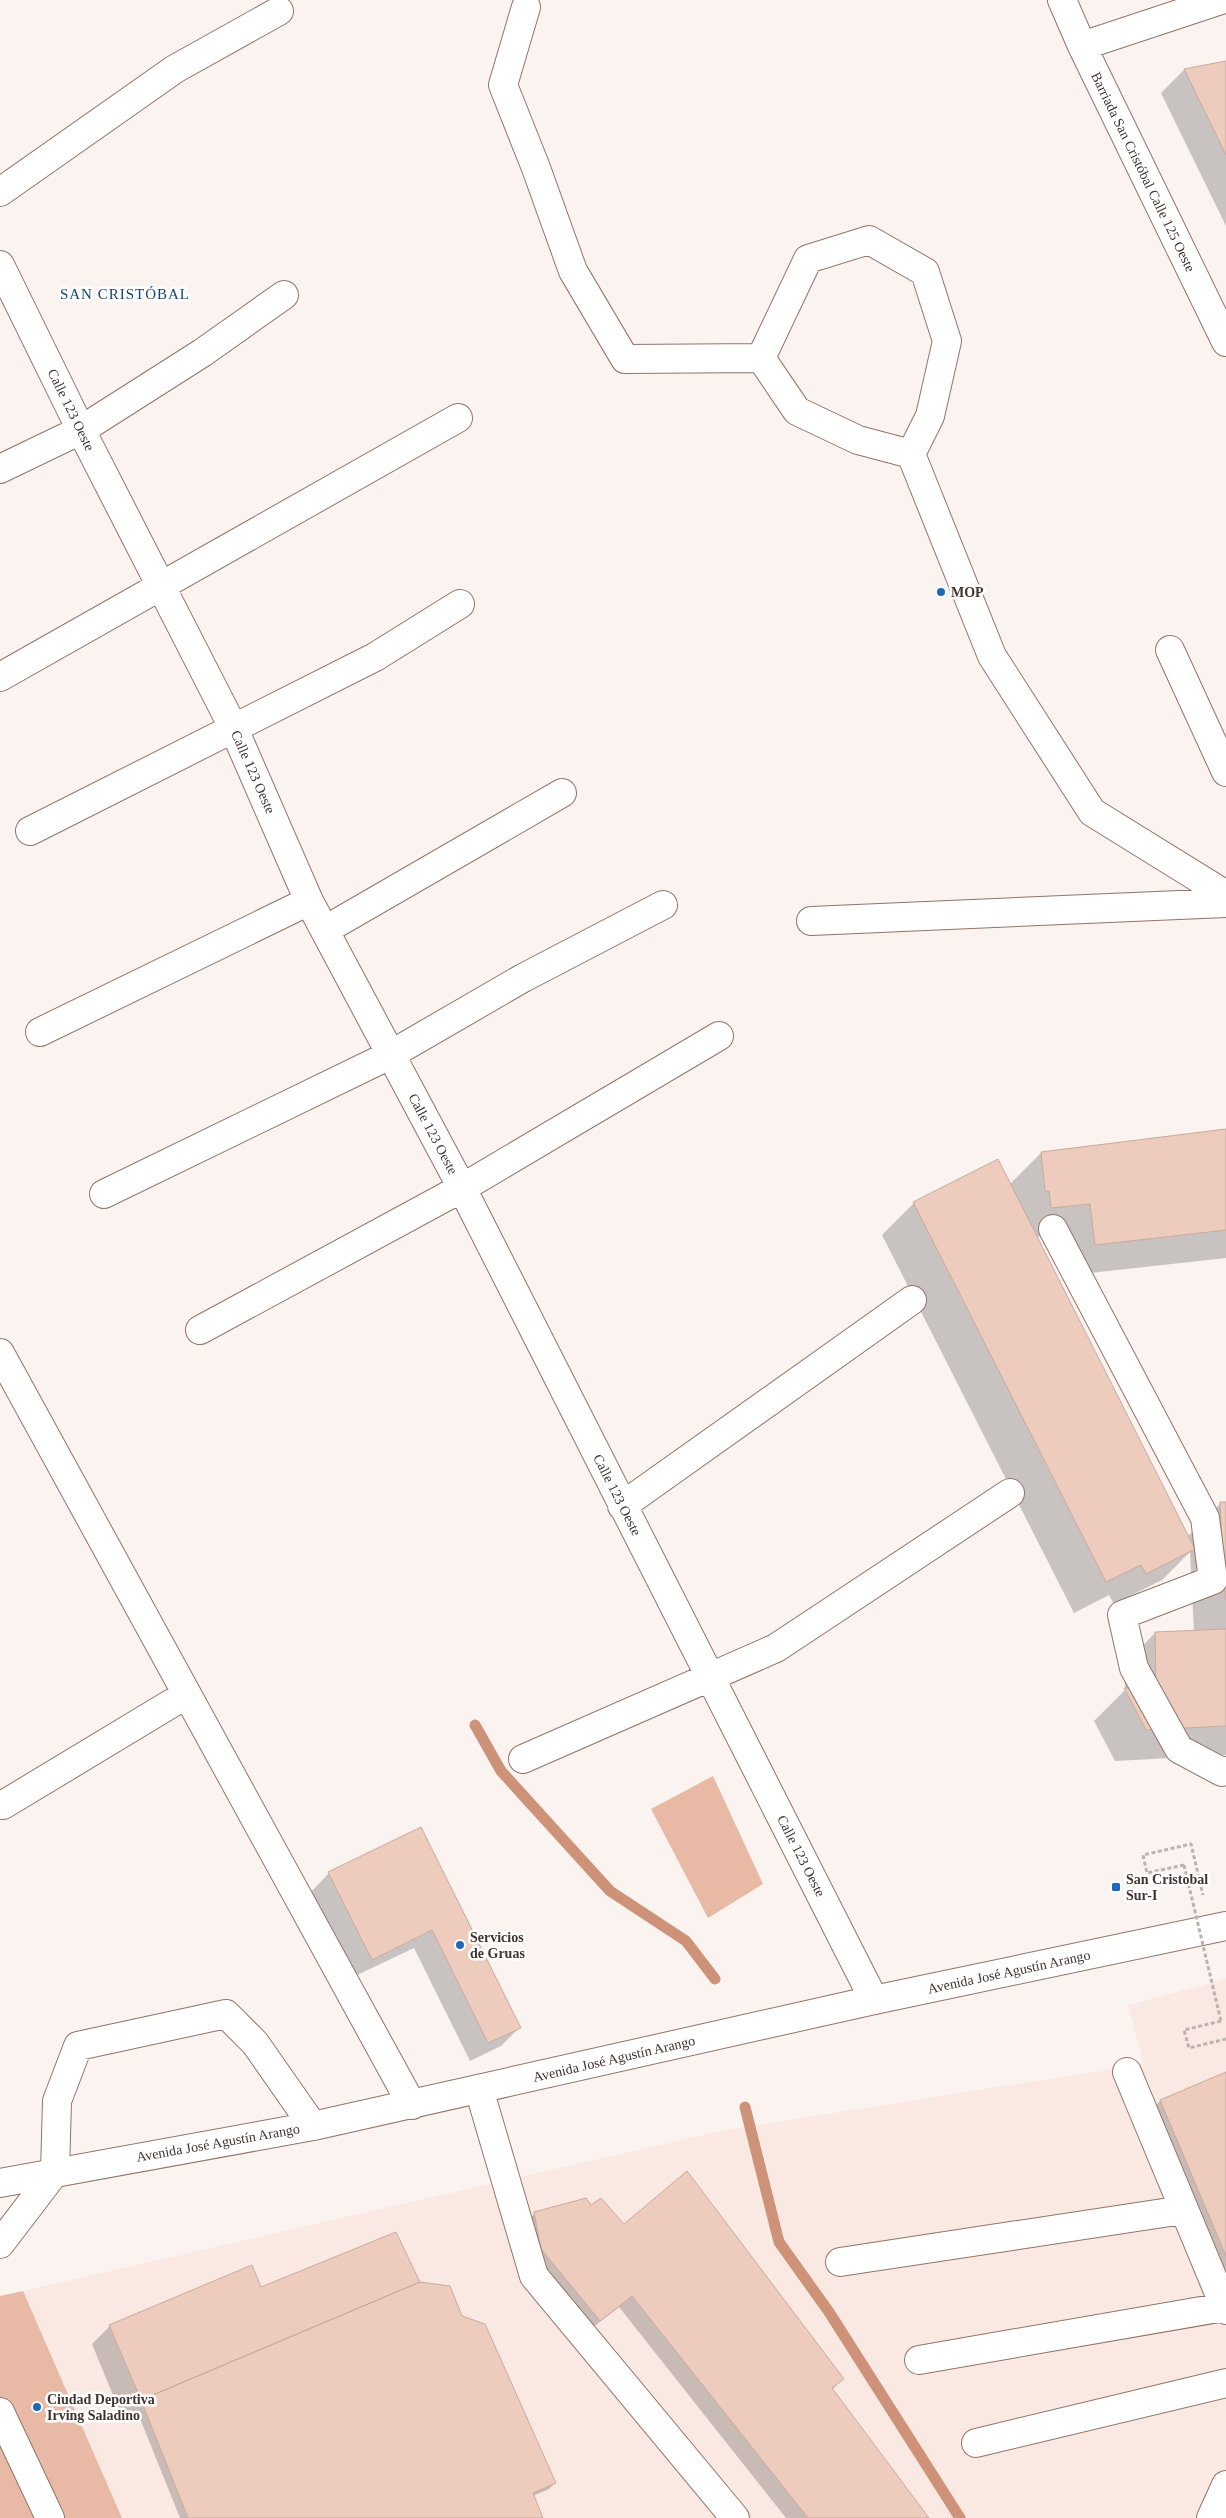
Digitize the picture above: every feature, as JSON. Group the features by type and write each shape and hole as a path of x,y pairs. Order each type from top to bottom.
{"street":[{"name":"Barriada San Cristóbal Calle 125 Oeste","path":"1062,0 1082,46 1226,342"},
{"path":"1082,46 1221,0"},
{"path":"526,7 503,85 536,168 573,271 625,359 761,358"},
{"path":"0,192 175,69 279,11"},
{"path":"761,358 808,260 868,240 925,272 947,341 930,416 911,454 992,656 1092,812 1226,895"},
{"name":"Calle 123 Oeste","path":"0,265 81,430 234,729 309,901 462,1188 874,2000"},
{"path":"0,469 81,430 202,353 284,295"},
{"path":"761,358 797,411 858,440 911,454"},
{"path":"0,677 458,418"},
{"path":"30,831 375,657 460,604"},
{"path":"1170,650 1226,772"},
{"path":"325,930 562,793"},
{"path":"40,1032 309,901"},
{"path":"811,921 1226,903"},
{"path":"104,1194 390,1055 523,978 662,905"},
{"path":"200,1330 462,1188 719,1036"},
{"path":"1053,1229 1205,1518 1213,1580 1122,1615 1134,1668 1179,1749 1222,1772 1226,1772"},
{"path":"622,1506 912,1300"},
{"path":"0,1353 412,2105"},
{"path":"523,1759 776,1648 1010,1493"},
{"path":"3,1805 187,1694"},
{"name":"Avenida José Agustín Arango","path":"0,2184 55,2172 313,2126 874,2000 1226,1926"},
{"path":"0,2244 55,2172 57,2101 78,2046 226,2014 255,2043 313,2126"},
{"path":"919,2360 1225,2309 1127,2072"},
{"path":"479,2090 534,2276 735,2518"},
{"path":"840,2262 1183,2210"},
{"path":"976,2443 1226,2383"},
{"path":"0,2412 50,2518"},
{"path":"1211,2518 1226,2485"}],"path":[{"path":"1201,1886 1191,1844 1143,1855 1147,1873 1184,1865 1221,2021 1184,2030 1189,2048 1226,2039"}],"shaded area":[{"path":"713,1776 763,1884 708,1918 651,1809"},
{"path":"1226,1979 1226,2518 122,2518 23,2291 725,2130 1144,2064 1128,2005"},
{"name":"Ciudad Deportiva Irving Saladino","path":"23,2291 122,2518 0,2518 0,2296"}],"building":[{"path":"1226,61 1226,155 1184,69"},
{"path":"1226,1129 1226,1230 1095,1245 1090,1204 1051,1208 1049,1191 1045,1191 1041,1152"},
{"path":"998,1159 1195,1549 1146,1574 1141,1565 1106,1582 913,1202"},
{"path":"1220,1502 1226,1502 1226,1599 1225,1599"},
{"path":"1226,1629 1226,1726 1146,1730 1124,1688 1156,1688 1155,1632"},
{"name":"Servicios de Gruas","path":"421,1827 521,2028 488,2043 432,1930 372,1960 328,1872"},
{"path":"1226,2072 1226,2256 1160,2100"},
{"path":"687,2171 844,2379 832,2388 929,2518 808,2518 632,2296 600,2321 541,2249 534,2212 586,2198 591,2205 601,2198 624,2224"},
{"path":"396,2232 420,2282 141,2400 109,2325 252,2265 261,2287"},
{"path":"420,2282 450,2286 462,2316 485,2324 556,2483 533,2493 543,2518 188,2518 141,2400"}],"waterway":[{"path":"475,1725 501,1771 610,1891 686,1941 715,1979"},
{"path":"745,2107 779,2242 829,2312 960,2518"}],"place":[{"name":"MOP","path":"941,592"},
{"name":"San Cristobal Sur-I","path":"1116,1887"},
{"name":"Servicios de Gruas","path":"460,1945"},
{"name":"Ciudad Deportiva Irving Saladino","path":"37,2407"}],"district":[{"name":"SAN CRISTÓBAL","path":"125,294"}]}
